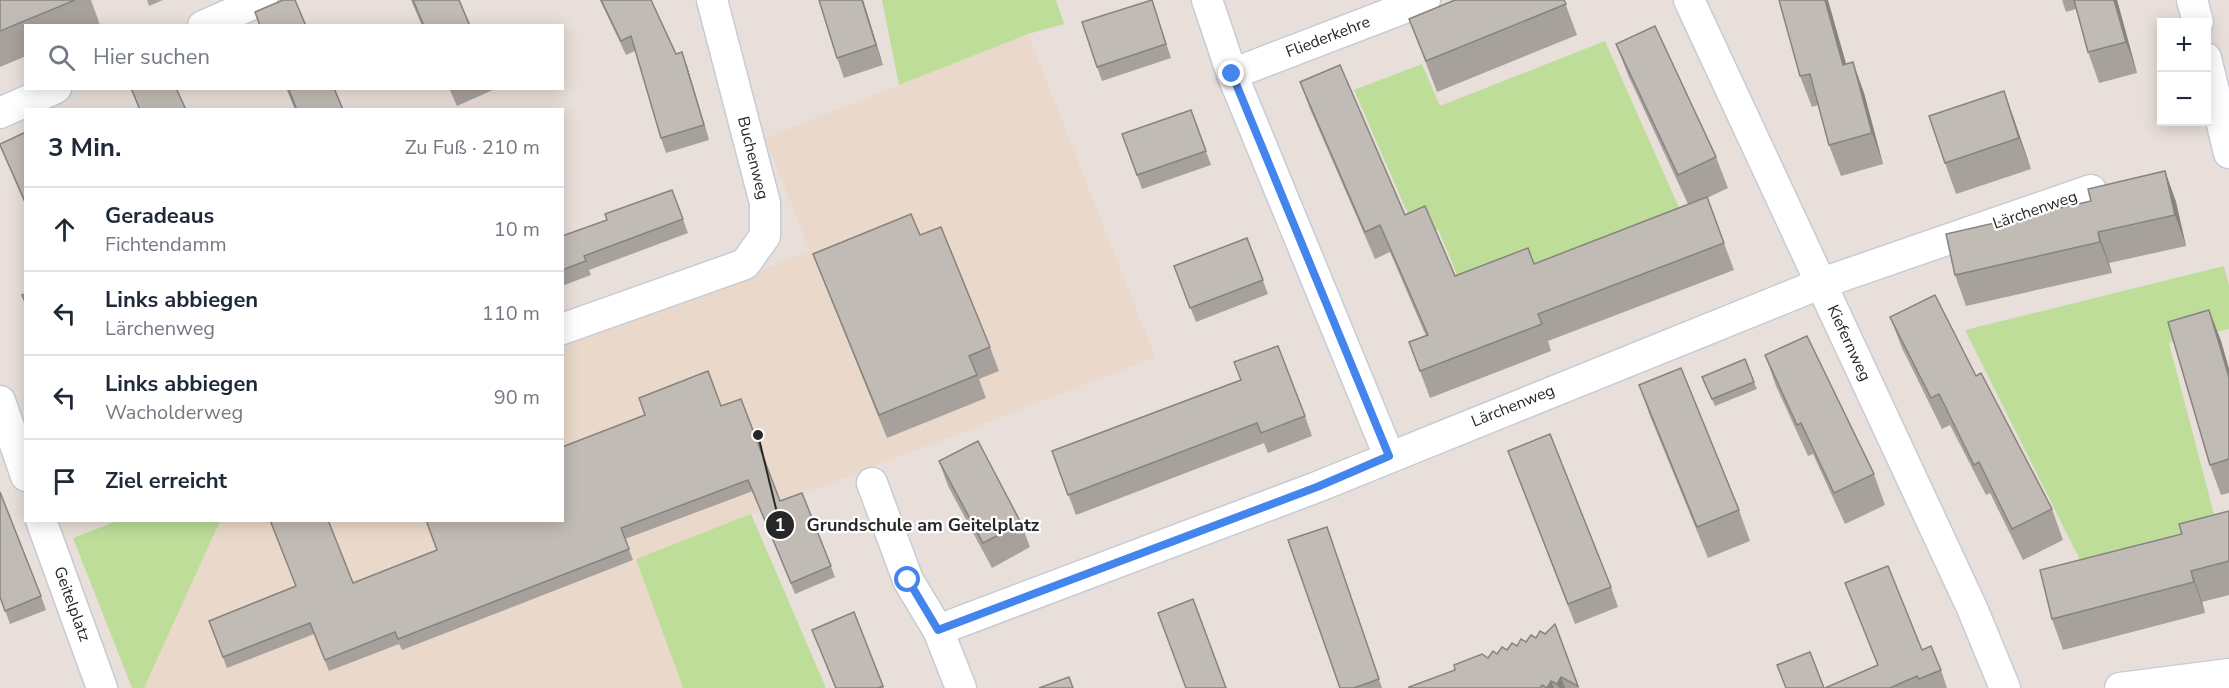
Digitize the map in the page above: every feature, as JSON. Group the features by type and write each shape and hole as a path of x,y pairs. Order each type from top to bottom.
{"street":[{"path":"208,24 262,0"},
{"name":"Buchenweg","path":"564,328 745,264 765,236 765,203 712,0"},
{"path":"1207,0 1232,74 1389,456"},
{"name":"Fliederkehre","path":"1232,74 1425,0"},
{"name":"Kiefernweg","path":"1689,0 1967,597 2005,688"},
{"path":"2192,0 2197,18"},
{"path":"2209,72 2229,153"},
{"path":"0,113 52,90"},
{"name":"Lärchenweg","path":"938,630 1317,487 1822,283 2091,190"},
{"path":"0,401 24,470"},
{"path":"872,483 908,580 938,630 961,688"},
{"name":"Geitelplatz","path":"42,522 102,688"},
{"path":"2120,688 2229,674"}],"shaded area":[{"path":"1028,34 1155,357 637,559 683,688 144,688 220,522 564,522 564,347 810,251 765,138"}],"green space":[{"path":"882,0 1056,0 1064,24 1028,34 899,85"},
{"path":"1605,41 1685,221 1469,304 1438,229 1418,237 1354,90 1422,64 1440,106"},
{"path":"2224,266 2229,286 2229,329 2169,343 2219,533 2089,578 1965,330"},
{"path":"751,514 826,688 683,688 636,559"},
{"path":"114,522 220,522 144,688 132,688 73,538"}],"building":[{"path":"0,0 75,0 0,31"},
{"path":"283,0 295,0 305,24 259,24 255,12"},
{"path":"413,0 459,0 469,24 423,24"},
{"path":"601,0 651,0 676,54 682,52 704,125 661,138 631,36 621,41"},
{"path":"819,0 862,0 876,45 837,58"},
{"path":"1152,0 1166,44 1097,67 1082,22"},
{"path":"1455,0 1564,0 1566,4 1426,61 1409,19"},
{"path":"1779,0 1825,0 1843,65 1853,62 1872,133 1829,145 1810,74 1800,76"},
{"path":"2074,0 2114,0 2126,42 2088,52"},
{"path":"1655,26 1716,157 1678,175 1616,44"},
{"path":"1340,65 1405,215 1425,206 1455,276 1528,248 1534,264 1707,197 1724,243 1538,314 1542,324 1420,371 1409,342 1428,335 1380,225 1365,232 1300,82"},
{"path":"132,90 177,90 185,108 139,108"},
{"path":"289,90 335,90 342,108 296,108"},
{"path":"2004,91 2019,138 1945,163 1929,116"},
{"path":"1191,110 1206,151 1137,175 1122,134"},
{"path":"24,133 24,199 0,144"},
{"path":"2165,171 2175,215 2098,232 2100,242 1955,275 1946,234 2091,201 2088,189"},
{"path":"672,190 683,219 584,256 586,261 564,269 564,235 607,220 605,214"},
{"path":"911,214 920,235 941,227 990,347 969,356 977,375 879,415 813,254"},
{"path":"1247,238 1263,280 1190,308 1174,266"},
{"path":"1935,295 1976,376 1981,373 2052,509 2012,529 1979,462 1974,465 1939,394 1931,398 1890,317"},
{"path":"2209,310 2229,377 2229,459 2210,465 2168,322"},
{"path":"1807,336 1874,474 1834,493 1801,423 1797,425 1765,355"},
{"path":"1278,346 1305,416 1261,433 1257,423 1068,495 1052,451 1241,380 1234,362"},
{"path":"1745,359 1754,382 1712,399 1702,377"},
{"path":"1681,368 1739,510 1697,527 1639,385"},
{"path":"708,371 721,406 741,399 780,501 802,493 831,566 791,583 748,480 621,528 629,549 398,639 395,632 325,660 310,623 223,657 209,621 296,586 271,522 329,522 353,583 437,550 427,522 564,522 564,446 645,415 639,398"},
{"path":"1550,434 1611,587 1568,604 1508,451"},
{"path":"978,441 1021,523 983,543 939,461"},
{"path":"0,492 41,596 5,611 0,597"},
{"path":"2229,511 2229,561 2191,571 2194,582 2052,619 2040,570 2182,534 2179,524"},
{"path":"1327,527 1379,679 1354,688 1340,688 1288,540"},
{"path":"1888,566 1922,650 1931,646 1941,670 1919,679 1917,676 1890,688 1825,688 1878,665 1845,583"},
{"path":"1193,599 1226,688 1186,688 1158,613"},
{"path":"854,612 883,686 878,688 836,688 812,630"},
{"path":"1555,624 1578,686 1561,677 1557,684 1551,681 1547,688 1542,685 1540,688 1409,688 1455,670 1454,665 1482,654 1488,658 1493,651 1497,654 1502,647 1507,650 1512,643 1517,646 1521,639 1526,642 1531,635 1536,638 1540,631 1545,634"},
{"path":"1810,652 1824,688 1786,688 1777,665"},
{"path":"1069,677 1073,688 1039,688"}],"place":[{"name":"Grundschule am Geitelplatz","path":"758,435"}],"route":[{"path":"908,580 938,630 1317,487 1389,456 1232,74"}]}
